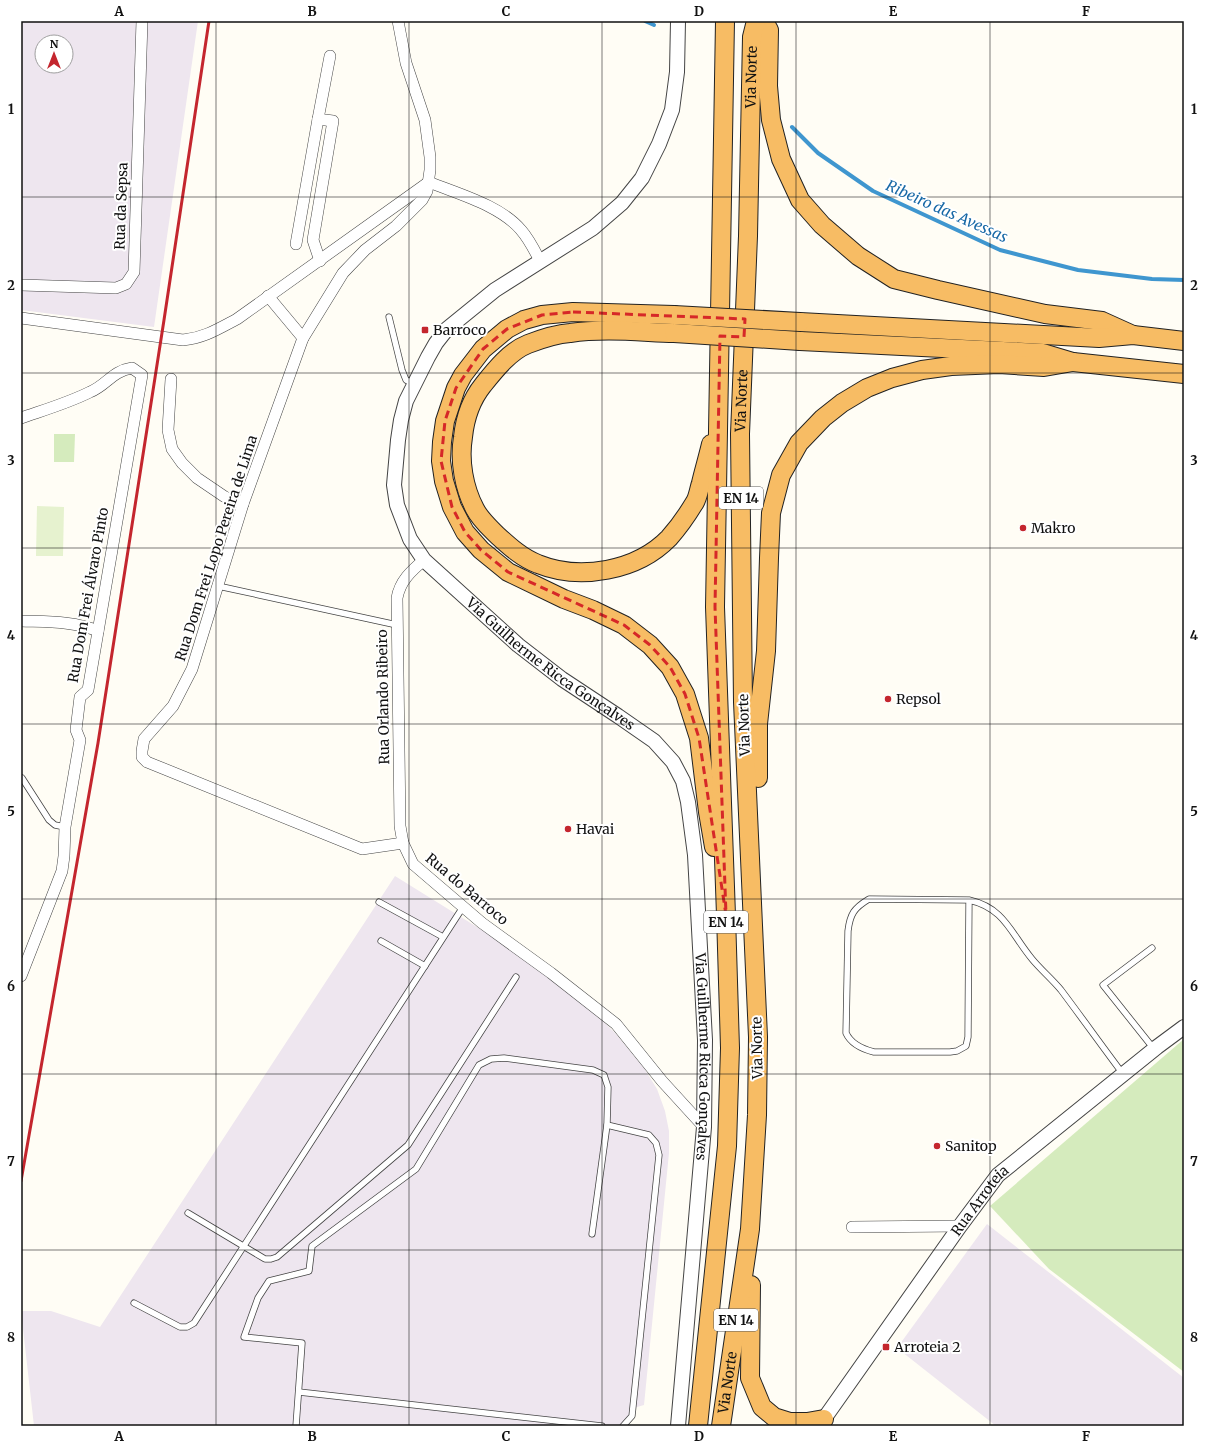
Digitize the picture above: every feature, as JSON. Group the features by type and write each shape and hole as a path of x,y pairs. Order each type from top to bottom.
{"highway":[{"name":"Via Norte","path":"698,1426 727,1146 730,1048 715,607 724,21"},
{"name":"Via Norte","path":"720,1426 750,1229 757,1115 758,1037 743,702 740,434 748,236 752,37 756,21"},
{"path":"764,21 769,30 768,86 771,120 781,159 800,200 822,225 858,256 894,279 1045,314 1102,321 1133,335"},
{"path":"726,915 708,812 699,738 685,694 670,667 650,645 624,625 593,610 564,599 508,572 481,550 465,532 452,507 444,481 441,461 445,422 456,388 463,375 483,349 507,329 524,320 542,315 573,312 674,315 1099,338 1133,335 1184,341"},
{"path":"718,416 696,501 669,538 647,556 627,565 606,570 581,573 559,570 538,564 517,552 487,524 475,509 465,482 461,450 464,428 469,409 478,392 490,376 512,353 526,345 569,332 606,331 674,333 1043,353 1073,362 1184,374"},
{"path":"755,975 758,724 766,651 771,513 781,475 799,443 823,418 842,403 867,388 892,378 922,370 952,366 999,364 1044,366 1073,362"},
{"path":"750,1229 750,1378 762,1406 774,1417 790,1422 817,1422"}],"street":[{"name":"Rua da Sepsa","path":"21,285 116,288 126,284 134,272 142,21"},
{"name":"Rua Dom Frei Lopo Pereira de Lima","path":"398,21 406,63 425,120 430,158 427,191 422,200 396,226 365,250 343,273 302,338 243,504 192,670 173,706 144,739 142,757 146,762 362,849 403,843"},
{"name":"Via Guilherme Ricca Gonçalves","path":"678,21 677,72 672,110 659,144 642,178 622,203 593,228 494,290 447,329 436,343 406,401 398,440 394,485 396,505 410,539 424,560 518,645 562,679 654,741 673,762 683,781 688,802 695,855 705,1040 704,1127 678,1426"},
{"path":"296,244 330,56"},
{"path":"318,119 333,121 313,240 320,260"},
{"path":"21,318 183,340 205,336 237,319 429,182 470,198 508,218 521,230 540,261"},
{"path":"305,192 320,196"},
{"path":"268,296 302,338"},
{"name":"Rua Dom Frei Álvaro Pinto","path":"21,418 63,404 92,392 121,370 132,368 142,375 88,690 80,697 76,730 80,740 65,827 62,871 21,976"},
{"path":"171,379 168,430 172,449 182,463 197,478 225,497 243,504"},
{"name":"Rua Orlando Ribeiro","path":"403,843 400,826 397,598 403,582 424,560"},
{"path":"21,621 72,623 98,630"},
{"name":"Rua do Barroco","path":"403,843 413,864 463,907 616,1024 662,1081 704,1127"},
{"name":"Rua Arroteia","path":"817,1422 998,1175 1154,1049 1184,1027"},
{"path":"852,1227 960,1226"},
{"path":"783,1426 817,1422"}],"lane":[{"path":"390,318 402,370 406,380 414,384"},
{"path":"218,586 397,626"},
{"path":"22,778 49,820 55,825 65,827"},
{"path":"969,900 968,1037 966,1046 957,1051 950,1052 874,1052 865,1050 852,1042 846,1033 848,931 849,920 852,912 860,904 869,899 969,900 978,902 1003,918 1031,958 1060,989 1123,1074"},
{"path":"380,902 443,937"},
{"path":"134,1303 180,1327 187,1327 194,1323 463,907"},
{"path":"381,941 425,966"},
{"path":"1152,948 1103,984 1154,1049"},
{"path":"188,1212 265,1259 271,1260 276,1257 408,1145 516,978"},
{"path":"296,1426 302,1343 244,1337 258,1298 269,1281 308,1271 312,1246 416,1169 479,1065 491,1059 504,1058 593,1070 604,1075 608,1087 607,1125 592,1234"},
{"path":"607,1125 649,1135 656,1143 659,1155 632,1416 623,1426"},
{"path":"299,1392 603,1426"}],"highlighted area":[{"path":"573,312 745,319 744,337 720,336 715,607 726,915 699,738 685,694 670,667 650,645 624,625 508,572 481,550 465,532 452,507 441,461 445,421 456,388 483,349 507,329 542,315"}],"shaded area":[{"path":"21,21 198,21 154,327 21,310"},
{"path":"395,876 551,973 575,993 616,1034 644,1068 657,1089 665,1111 669,1131 669,1153 644,1405 630,1409 627,1426 34,1426 21,1311 51,1311 100,1327"},
{"path":"987,1224 1184,1378 1184,1426 996,1426 897,1348"}],"green space":[{"path":"54,434 75,434 74,462 54,462"},
{"path":"37,506 64,507 63,556 36,556"},
{"path":"1184,1039 1184,1372 1049,1269 990,1206"}],"waterway":[{"name":"Ribeiro das Avessas","path":"645,21 654,25"},
{"name":"Ribeiro das Avessas","path":"792,127 818,153 873,191 1000,250 1078,270 1152,279 1184,280"}],"railway":[{"path":"21,1181 98,743 209,21"}],"place":[{"name":"Barroco","path":"425,330"},
{"name":"Makro","path":"1023,528"},
{"name":"Repsol","path":"888,699"},
{"name":"Havai","path":"568,829"},
{"name":"Sanitop","path":"937,1146"},
{"name":"Arroteia 2","path":"886,1347"}]}
